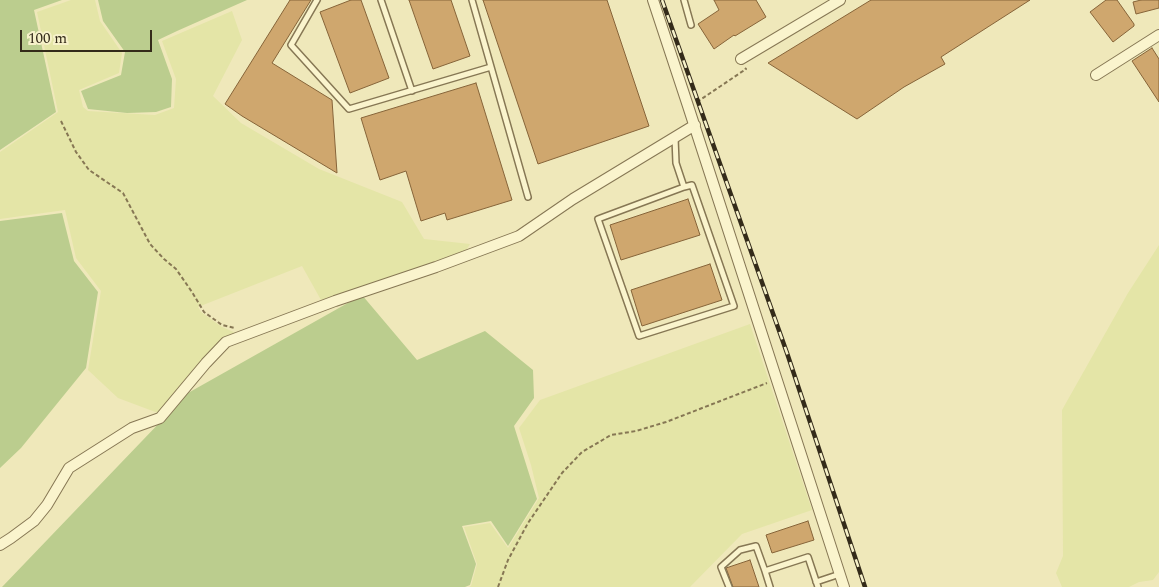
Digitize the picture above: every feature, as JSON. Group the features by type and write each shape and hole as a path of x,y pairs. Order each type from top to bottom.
{"street":[{"path":"653,0 844,587"},
{"path":"741,59 840,0"},
{"path":"1096,75 1159,35"},
{"path":"0,545 34,520 47,505 69,468 132,428 160,418 226,342 335,300 436,267 519,236 573,199 694,125"}],"lane":[{"path":"317,0 291,45 349,109 491,67"},
{"path":"381,0 412,91"},
{"path":"472,0 528,197"},
{"path":"684,0 691,25"},
{"path":"675,137 676,163 684,187"},
{"path":"692,185 734,306 639,336 598,219 684,187 692,185"},
{"path":"728,587 721,567 740,550 756,546 770,587"},
{"path":"765,571 808,557 817,585 840,574"}],"path":[{"path":"688,106 746,69 741,59"},
{"path":"61,122 76,152 89,170 123,193 150,244 176,269 204,312 222,325 250,332"},
{"path":"498,587 508,560 528,523 562,473 582,452 611,435 636,431 666,422 777,379"}],"green space":[{"path":"0,0 62,0 34,10 56,112 0,150"},
{"path":"71,0 95,0 100,21 122,53 119,73 79,90 83,107 88,111 155,115 174,108 176,79 162,41 232,11 242,40 213,96 241,123 319,169 402,202 424,239 470,244 464,254 401,276 321,300 302,266 198,307 201,312 222,327 236,333 225,340 158,413 118,398 88,370 101,291 76,258 65,210 0,219 0,152 58,112 37,12"},
{"path":"98,0 247,0 158,40 172,79 171,107 156,112 127,113 88,109 81,91 121,75 125,52 103,21"},
{"path":"62,213 74,261 98,292 86,368 21,448 0,468 0,221"},
{"path":"1159,245 1159,572 1153,580 1139,582 1129,587 1062,587 1056,573 1063,556 1062,410 1128,293"},
{"path":"362,295 417,360 485,331 533,370 534,398 514,426 537,499 508,546 491,521 462,526 476,564 470,585 465,587 2,587 188,393"},
{"path":"750,324 812,510 742,534 690,587 469,587 471,586 477,564 464,527 490,523 508,548 539,498 519,428 540,400"}],"building":[{"path":"290,0 311,0 272,63 332,100 337,173 225,104"},
{"path":"351,0 361,0 389,78 350,93 320,12"},
{"path":"409,0 451,0 470,56 433,69"},
{"path":"483,0 607,0 649,126 538,164"},
{"path":"714,0 756,0 766,17 714,49 698,24 719,10"},
{"path":"871,0 1030,0 941,57 945,64 904,87 857,119 768,63"},
{"path":"1106,0 1117,0 1134,24 1134,26 1113,42 1090,12"},
{"path":"1159,0 1159,8 1136,14 1133,2"},
{"path":"1152,48 1159,59 1159,102 1132,61"},
{"path":"476,83 512,200 447,220 445,213 421,221 406,171 380,180 361,118"},
{"path":"688,199 700,235 621,260 610,225"},
{"path":"710,264 722,300 642,326 631,290"},
{"path":"808,521 814,540 772,553 766,535"},
{"path":"750,560 759,587 733,587 726,568"}],"railway":[{"path":"662,0 787,353 865,587"}]}
